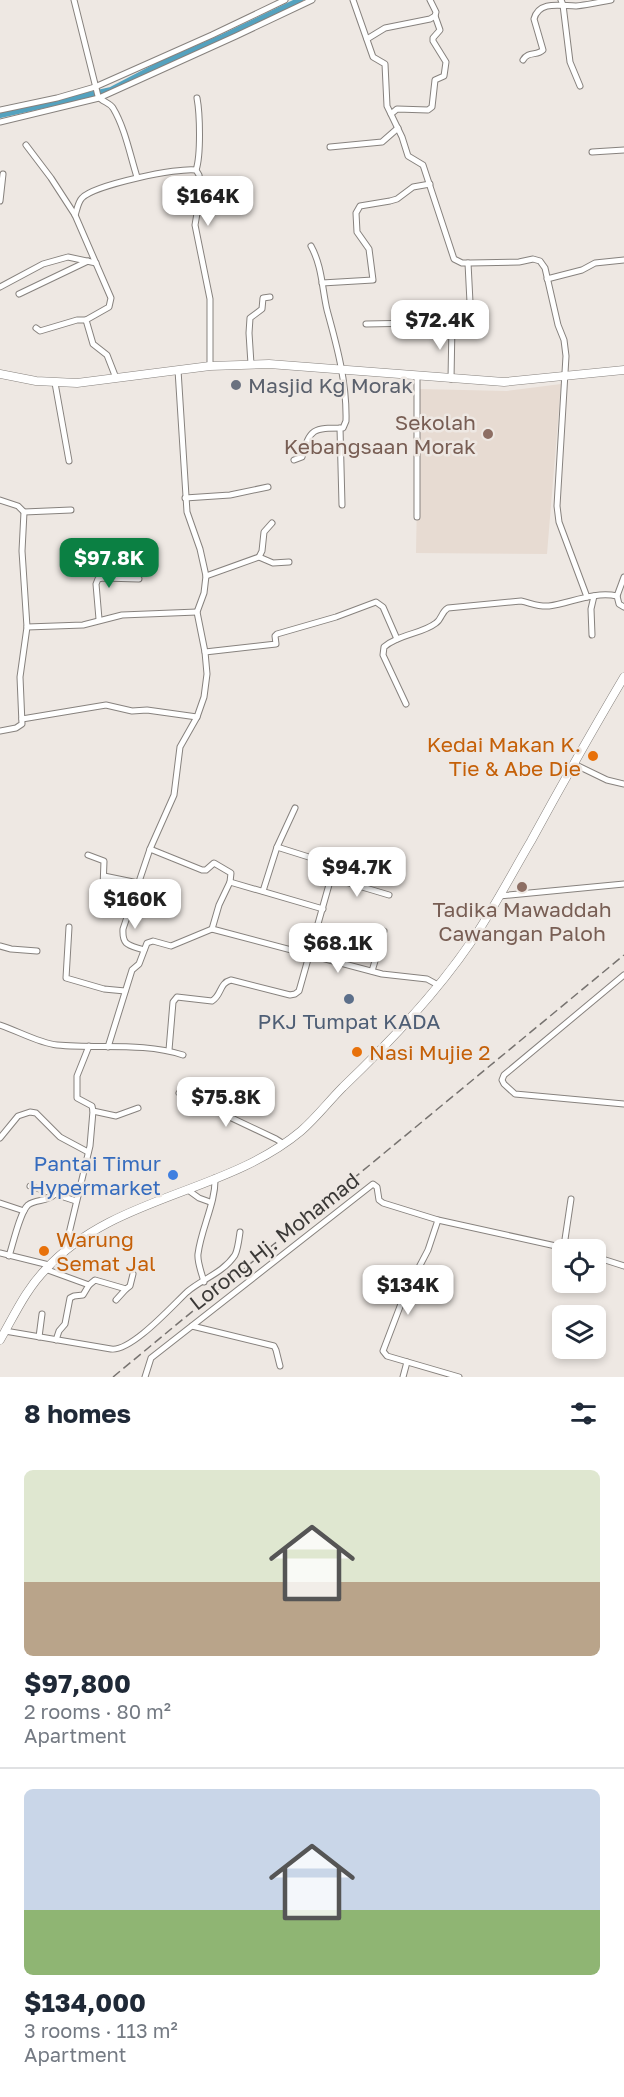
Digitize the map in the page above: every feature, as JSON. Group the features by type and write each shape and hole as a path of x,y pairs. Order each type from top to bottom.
{"main road":[{"path":"0,374 55,383 77,383 210,366 251,364 504,382 624,369"},
{"path":"0,1340 31,1287 65,1250 105,1224 255,1161 284,1144 309,1123 357,1075 438,985 471,942 624,677"}],"street":[{"path":"74,0 98,97 112,108 127,142 136,177"},
{"path":"0,110 95,88 285,0"},
{"path":"0,122 98,97 312,0"},
{"path":"353,0 374,58 385,64 387,105 408,156 422,164 452,255 458,261 468,263 537,260 543,264 564,340 566,356 557,506 559,522 587,597"},
{"path":"391,114 397,109 428,110 432,107 435,80 444,76 446,62 433,41 440,30 435,16 436,12 430,0"},
{"path":"523,60 528,55 543,50 534,24 538,10 562,2 581,5 611,0"},
{"path":"562,2 570,62 580,86"},
{"path":"367,39 385,28 422,22 435,16"},
{"path":"197,98 200,159 196,170 201,190 195,225 210,299 210,366"},
{"path":"330,147 382,142 398,128"},
{"path":"26,145 75,215 111,301 109,307 86,320 77,320 40,331 36,328"},
{"path":"592,152 624,150"},
{"path":"75,215 82,198 89,193 136,177 187,169 196,170"},
{"path":"0,201 3,174"},
{"path":"322,283 373,280 369,249 357,232 357,209 360,206 398,199 413,187 430,184"},
{"path":"294,460 302,457 307,439 312,432 339,428 345,426 346,421 338,348 327,310 319,262 311,246"},
{"path":"0,287 43,264 68,256 96,263"},
{"path":"547,279 582,270 594,263 624,260"},
{"path":"19,294 88,261"},
{"path":"366,324 472,322 468,263"},
{"path":"251,364 250,318 262,310 263,298 270,297"},
{"path":"86,320 93,344 107,356 116,378"},
{"path":"451,379 452,324"},
{"path":"144,950 127,944 123,939 123,929 150,849 174,795 180,747 204,697 207,674 197,612 204,593 206,576 200,549 189,521 185,498 178,370"},
{"path":"417,376 417,517"},
{"path":"55,383 69,461"},
{"path":"339,428 342,505"},
{"path":"185,498 230,495 268,487"},
{"path":"0,500 18,506 24,512 71,510"},
{"path":"0,731 20,726 22,719 20,677 27,627 22,551 24,512"},
{"path":"259,557 264,532 273,523"},
{"path":"206,576 259,557 273,563 289,562"},
{"path":"624,577 616,596 624,607"},
{"path":"99,619 96,584 98,579 139,579"},
{"path":"406,704 382,651 387,644 436,623 444,610 452,607 521,601 532,605 550,606 587,597 616,596"},
{"path":"592,635 590,616 594,597"},
{"path":"205,652 276,644 277,634 336,617 376,602 383,607 397,639"},
{"path":"27,627 83,624 122,615 197,612"},
{"path":"22,719 106,705 132,711 147,710 196,717"},
{"path":"574,764 608,780 624,784"},
{"path":"263,891 277,847 295,808"},
{"path":"169,1050 175,999 180,997 213,1001 218,996 222,985 231,980 290,994 295,994 300,988 334,869 333,865 277,847"},
{"path":"150,849 202,870 216,863 231,873 230,882 219,905 212,929"},
{"path":"88,855 104,861 103,887 109,902 129,909"},
{"path":"104,876 138,883"},
{"path":"332,878 389,895"},
{"path":"230,882 323,909"},
{"path":"499,896 624,884"},
{"path":"69,927 66,978 104,989 124,991"},
{"path":"108,1047 132,969 139,964 148,942 171,946 212,929 372,971 427,979 438,985"},
{"path":"372,971 384,931"},
{"path":"0,946 37,951"},
{"path":"624,975 504,1075 502,1080 515,1094 624,1104"},
{"path":"0,1025 55,1044 136,1047 169,1050 183,1055"},
{"path":"65,1250 88,1152 93,1111 92,1106 76,1096 77,1076 89,1046"},
{"path":"179,1093 276,1138 284,1144"},
{"path":"93,1111 118,1116 138,1108"},
{"path":"0,1137 18,1116 25,1113 36,1113 60,1137 88,1152"},
{"path":"204,1282 197,1256 210,1202 216,1189 215,1178"},
{"name":"Lorong Hj. Mohamad","path":"146,1377 151,1358 373,1184 377,1187 381,1202 438,1220 552,1244"},
{"path":"30,1186 76,1201"},
{"path":"188,1190 210,1202"},
{"path":"9,1256 24,1211 29,1204 52,1198 55,1194"},
{"path":"565,1239 572,1199"},
{"path":"0,1203 24,1211"},
{"path":"438,1220 428,1250 404,1296 383,1348 387,1356 459,1377"},
{"path":"5,1331 115,1350 122,1349 170,1311 189,1291 217,1273 235,1255 240,1232"},
{"path":"0,1253 47,1267 89,1285"},
{"path":"606,1260 624,1266"},
{"path":"116,1300 130,1286 133,1274"},
{"path":"56,1340 59,1331 65,1326 70,1299 83,1295 95,1280 126,1289"},
{"path":"39,1337 42,1314"},
{"path":"192,1326 274,1346 280,1366"},
{"path":"403,1377 407,1362"}],"shaded area":[{"name":"Sekolah Kebangsaan Morak","path":"561,384 547,554 416,553 419,389 507,391"}],"waterway":[{"path":"0,115 111,90 161,64 300,0"}],"railway":[{"path":"113,1377 624,955"}],"place":[{"name":"Masjid Kg Morak","path":"236,385"},
{"name":"Sekolah Kebangsaan Morak","path":"488,434"},
{"name":"Kedai Makan K. Tie & Abe Die","path":"593,756"},
{"name":"Tadika Mawaddah Cawangan Paloh","path":"522,887"},
{"name":"PKJ Tumpat KADA","path":"349,999"},
{"name":"Nasi Mujie 2","path":"357,1052"},
{"name":"Pantai Timur Hypermarket","path":"173,1175"},
{"name":"Warung Semat Jal","path":"44,1251"}]}
